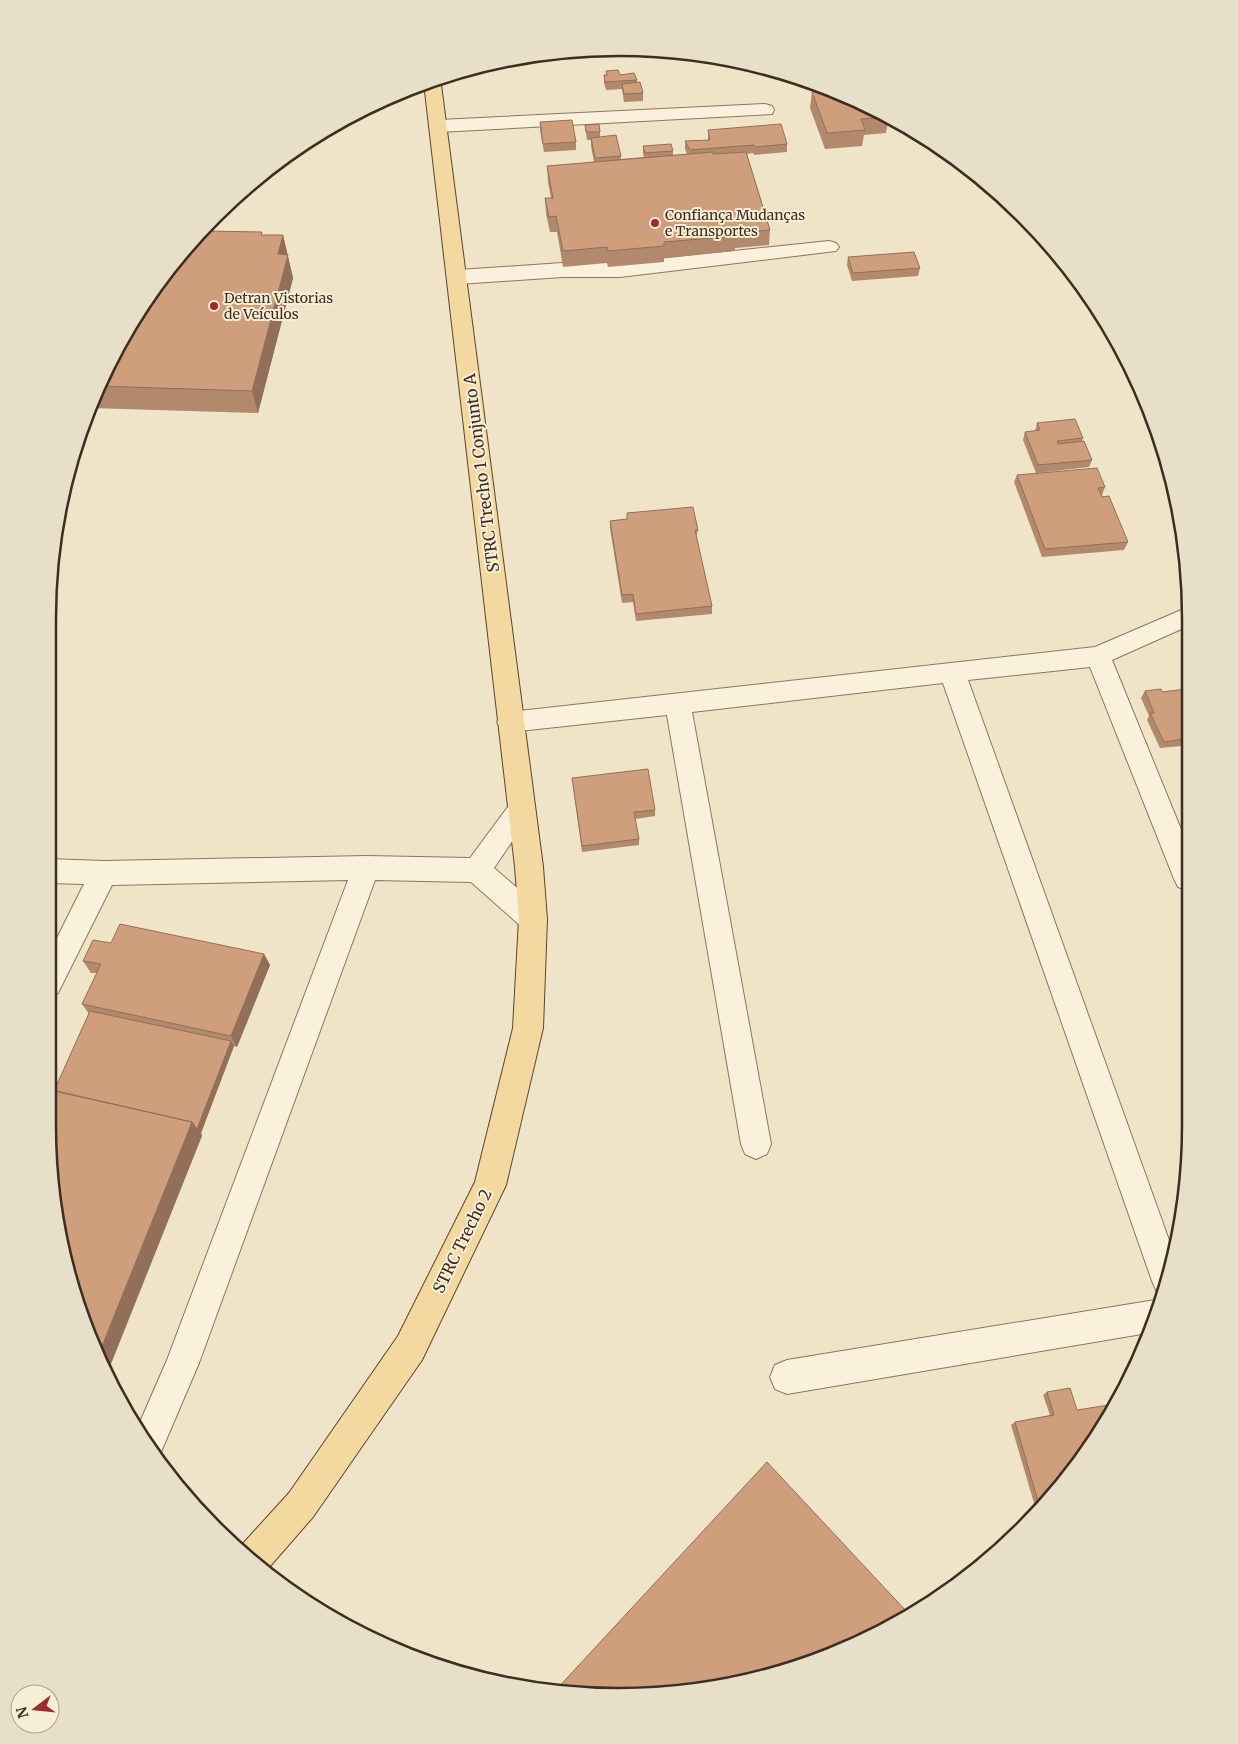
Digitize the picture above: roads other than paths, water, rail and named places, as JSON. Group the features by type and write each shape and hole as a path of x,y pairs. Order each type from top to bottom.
{"main road":[{"name":"STRC Trecho 1 Conjunto A","path":"434,87 459,277 510,722 529,867"},
{"name":"STRC Trecho 2","path":"257,1555 300,1505 410,1348 490,1185 528,1028 533,919 529,867"}],"street":[{"path":"439,126 765,110"},
{"path":"459,277 562,270 620,270 829,247"},
{"path":"510,722 1098,656 1182,619"},
{"path":"1098,656 1182,864"},
{"path":"952,672 1164,1268"},
{"path":"678,703 756,1144"},
{"path":"477,870 522,808"},
{"path":"151,1437 182,1363 366,868"},
{"path":"56,871 104,873 366,868 477,870 533,919"},
{"path":"56,968 104,873"},
{"path":"787,1377 1148,1317"}],"place":[{"name":"Confiança Mudanças e Transportes","path":"655,223"},
{"name":"Detran Vistorias de Veículos","path":"214,306"}]}
